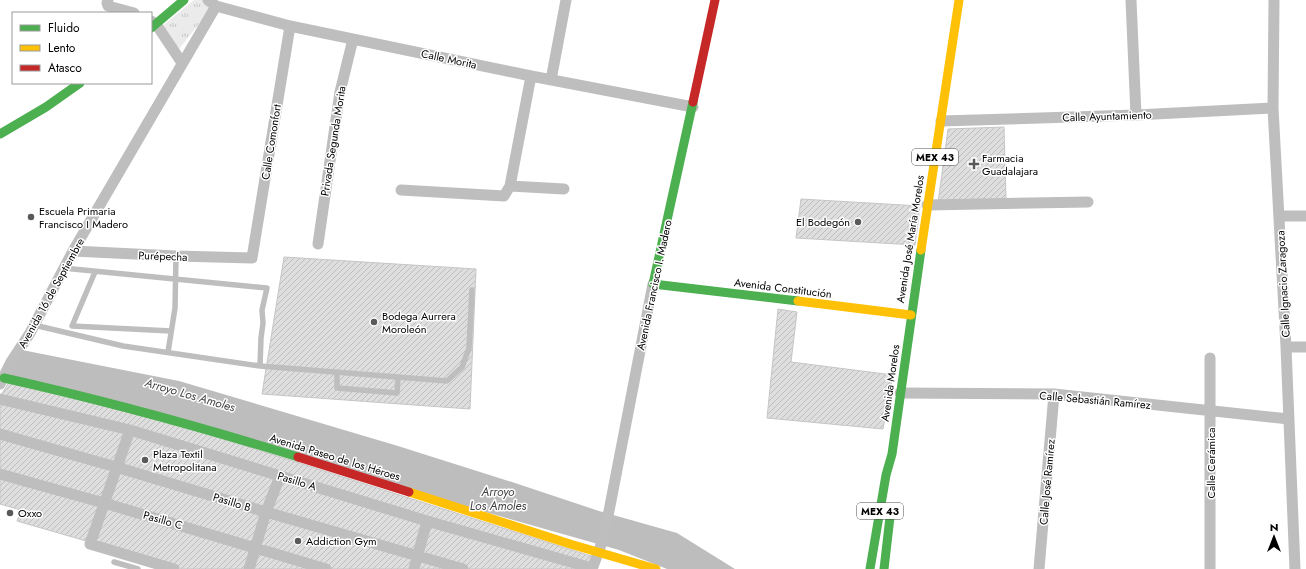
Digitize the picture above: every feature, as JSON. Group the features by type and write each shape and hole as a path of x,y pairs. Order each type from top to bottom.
{"main road":[{"path":"153,24 184,0"},
{"name":"Avenida Francisco I. Madero","path":"653,284 693,107 715,0"},
{"name":"Avenida José María Morelos","path":"911,315 959,0"},
{"path":"0,134 46,107 79,84"},
{"name":"Avenida Constitución","path":"653,284 911,315"},
{"name":"Avenida Morelos","path":"892,454 911,315"},
{"name":"Avenida Paseo de los Héroes","path":"2,381 47,387 164,416 656,569"},
{"name":"MEX 43","path":"884,569 894,474 892,454"},
{"name":"MEX 43","path":"870,569 886,475 892,454"}],"street":[{"path":"108,0 108,6 130,12"},
{"path":"551,80 566,0"},
{"path":"1131,0 1136,115"},
{"name":"Calle Ignacio Zaragoza","path":"1274,0 1273,108 1280,216 1295,569"},
{"name":"Calle Morita","path":"212,3 290,26 531,76 693,107"},
{"name":"Avenida 16 de Septiembre","path":"2,381 6,362 34,325 63,268 182,62 212,3"},
{"path":"153,24 182,62"},
{"name":"Calle Comonfort","path":"252,258 290,26"},
{"name":"Privada Segunda Morita","path":"318,244 340,92 353,39"},
{"path":"401,190 504,196 510,186 531,76"},
{"name":"Calle Ayuntamiento","path":"941,121 1136,115 1273,108"},
{"path":"510,186 564,189"},
{"path":"927,204 1088,202"},
{"path":"1280,216 1306,216"},
{"name":"Purépecha","path":"73,251 252,258"},
{"name":"Avenida Francisco I. Madero","path":"592,569 599,551 609,511 653,284"},
{"path":"1286,347 1306,347"},
{"name":"Calle Cerámica","path":"1210,358 1210,569"},
{"name":"Calle Sebastián Ramírez","path":"900,393 1054,394 1289,419"},
{"name":"Calle José Ramírez","path":"1039,569 1054,394"},
{"name":"Pasillo A","path":"0,399 130,430 592,569"},
{"path":"130,430 90,544 174,569"},
{"name":"Pasillo B","path":"0,434 464,569"},
{"name":"Pasillo C","path":"0,474 256,547 326,569"},
{"path":"249,569 266,512 280,476"},
{"path":"414,569 427,520"}],"lane":[{"path":"168,352 174,308 176,256"},
{"path":"63,268 267,288 262,310 263,323 260,366"},
{"path":"95,272 72,326 171,332"},
{"path":"34,325 123,346 260,366 447,381 462,367 469,348 472,290"},
{"path":"337,372 337,388 397,393 398,377"},
{"path":"114,562 138,569"}],"green space":[{"path":"194,0 218,0 179,49 161,27"}],"water":[{"name":"Arroyo Los Amoles","path":"22,350 179,381 398,446 599,511 677,533 735,569 667,569 619,550 6,376"}],"building":[{"name":"Farmacia Guadalajara","path":"1004,127 1006,199 938,203 948,129"},
{"name":"El Bodegón","path":"801,199 920,206 915,245 796,238"},
{"name":"Bodega Aurrera Moroleón","path":"284,257 476,269 470,409 262,394"},
{"path":"778,309 797,312 791,362 893,375 883,429 767,418"},
{"name":"Plaza Textil Metropolitana","path":"9,382 155,417 594,557 588,569 183,569 17,521 21,510 0,504 0,397"}],"traffic: fast":[{"path":"152,27 184,0"},
{"path":"0,134 46,107 79,84"},
{"path":"693,102 653,284 798,301"},
{"path":"870,569 886,475 892,454 921,250"},
{"path":"4,378 152,414 298,457"},
{"path":"884,569 890,517"}],"traffic: slow":[{"path":"921,250 959,0"},
{"path":"798,301 911,315"},
{"path":"409,492 570,544 656,569"}],"traffic: jam":[{"path":"693,102 715,0"},
{"path":"298,457 409,492"}],"place":[{"name":"Farmacia Guadalajara","path":"974,164"},
{"name":"Escuela Primaria Francisco I Madero","path":"31,217"},
{"name":"El Bodegón","path":"858,222"},
{"name":"Bodega Aurrera Moroleón","path":"374,322"},
{"name":"Plaza Textil Metropolitana","path":"145,460"},
{"name":"Oxxo","path":"10,513"},
{"name":"Addiction Gym","path":"298,541"}]}
